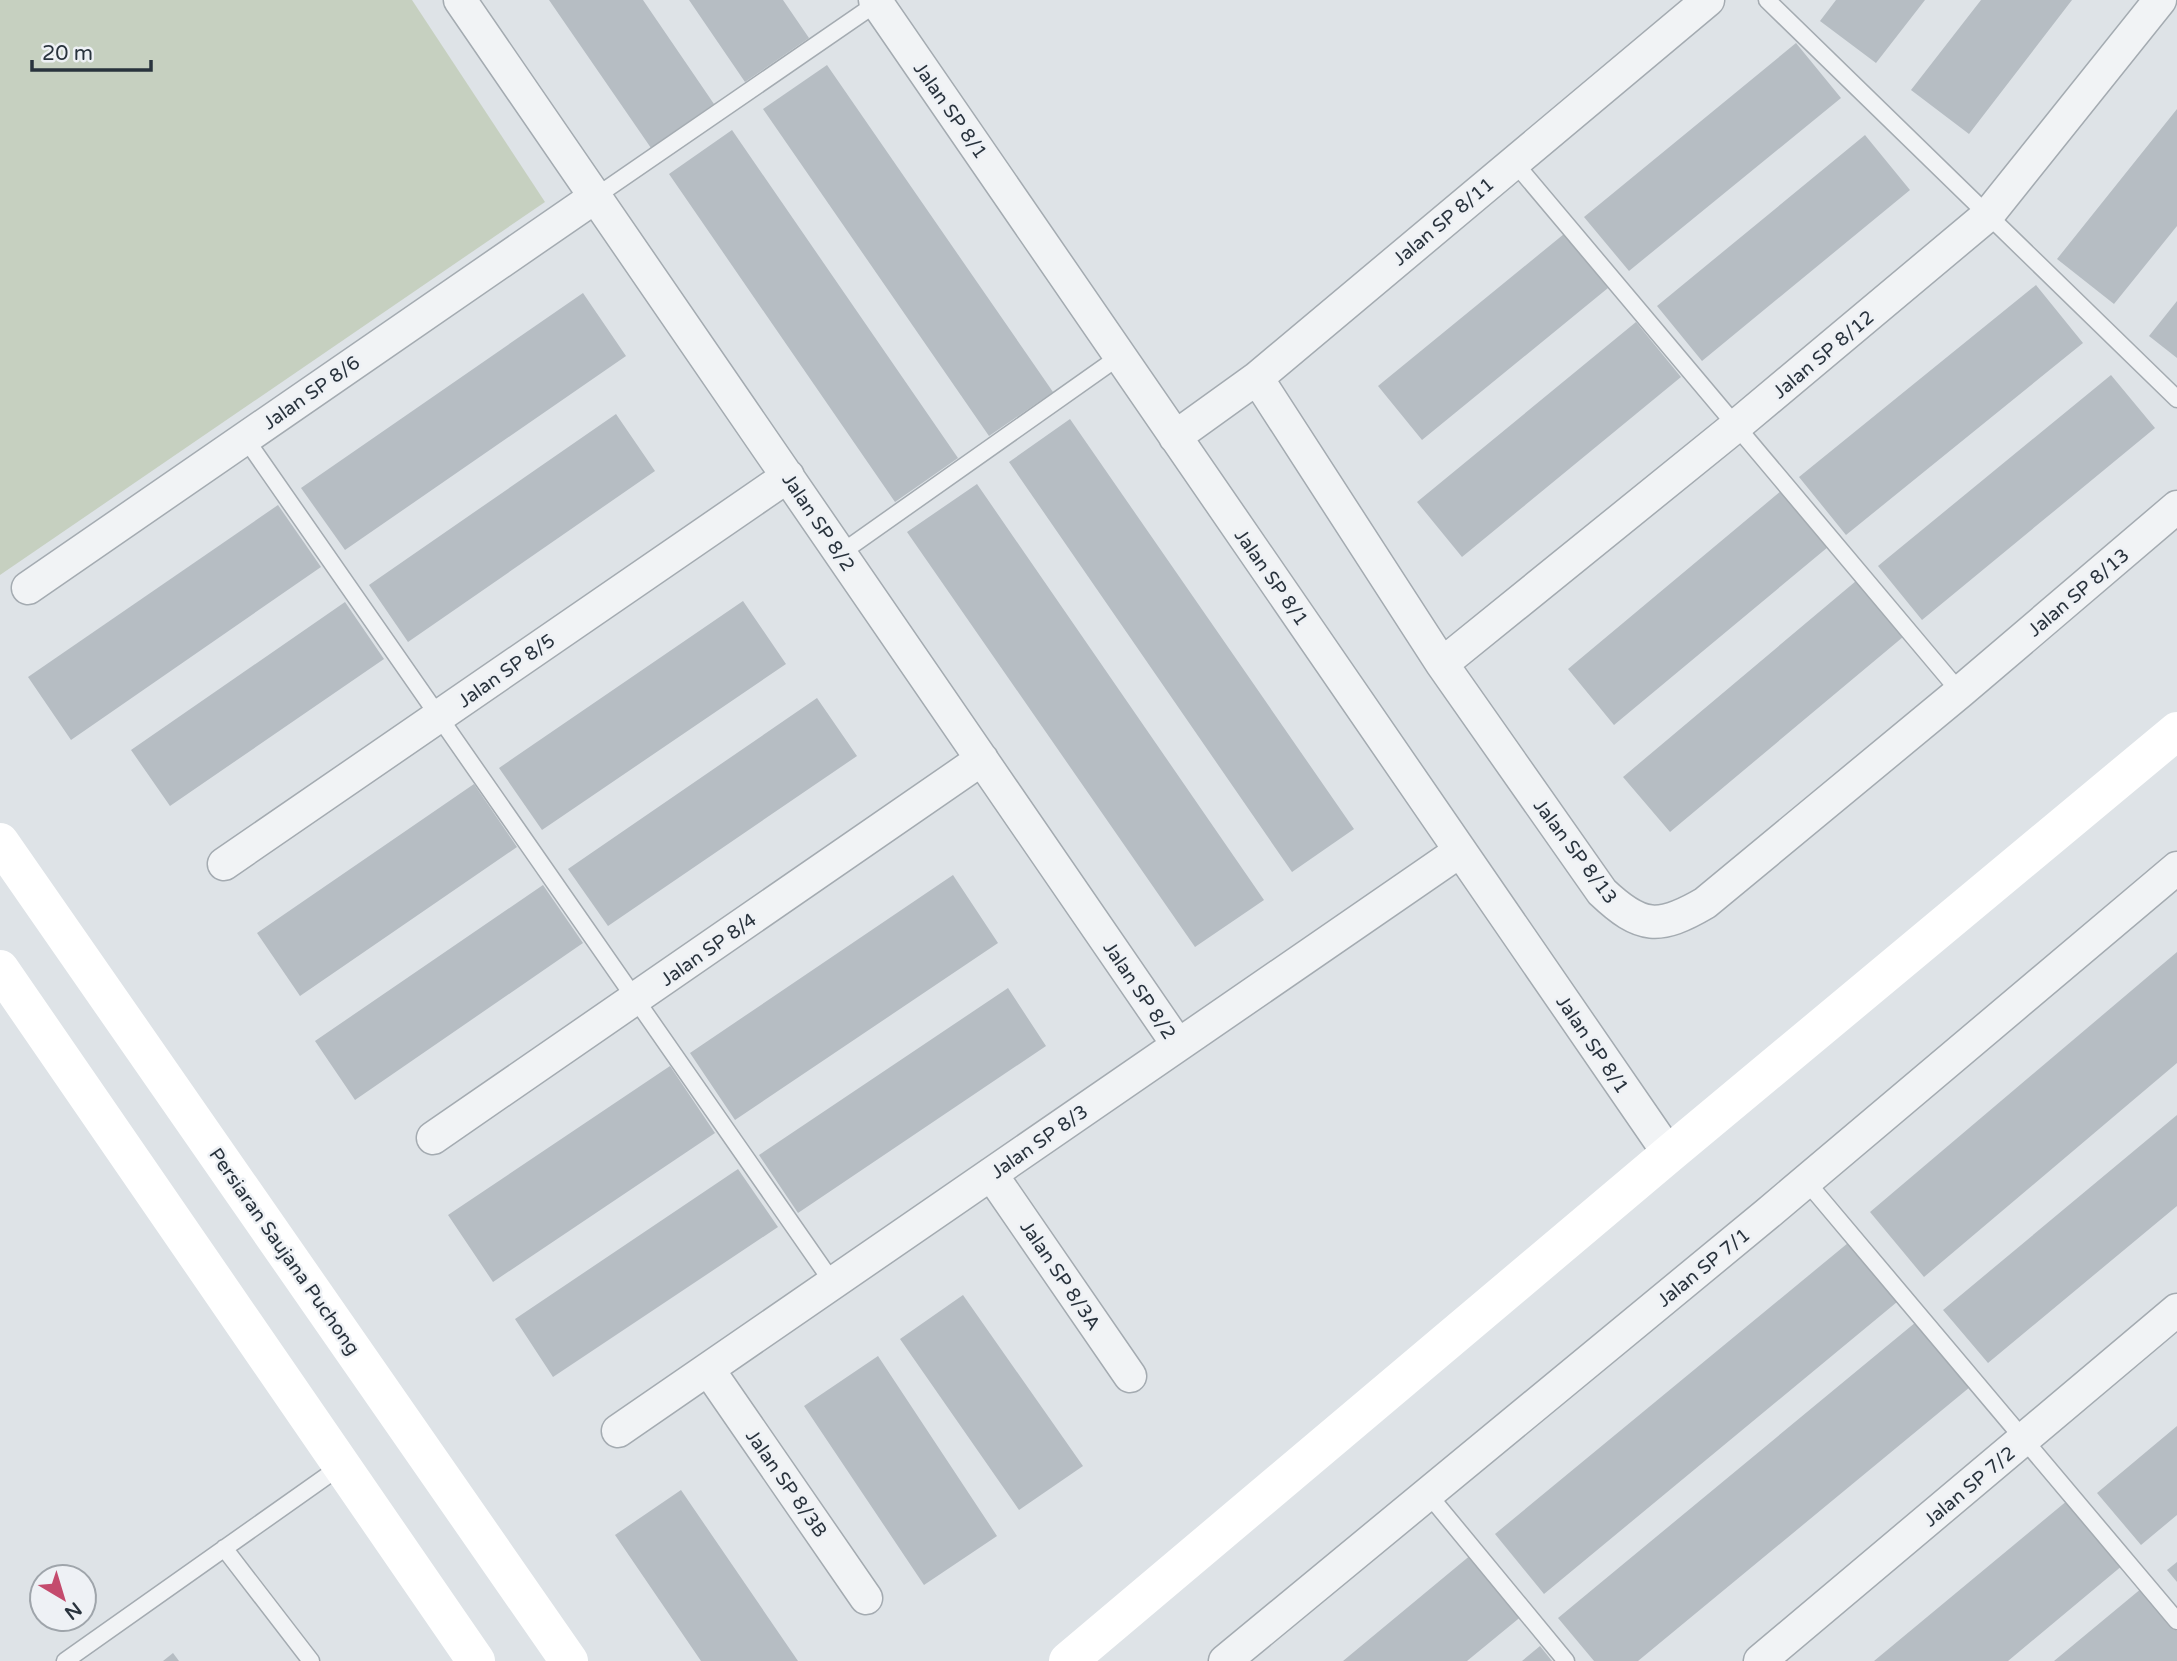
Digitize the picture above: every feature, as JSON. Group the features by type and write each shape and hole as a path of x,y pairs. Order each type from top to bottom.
{"street":[{"name":"Jalan SP 8/2","path":"460,0 1178,1045"},
{"name":"Jalan SP 8/11","path":"1175,437 1257,378 1708,0"},
{"name":"Jalan SP 8/12","path":"1442,664 1736,426 1988,215 2160,0"},
{"name":"Jalan SP 8/1","path":"876,1 1669,1154"},
{"name":"Jalan SP 8/6","path":"28,588 595,197"},
{"name":"Jalan SP 8/13","path":"1257,378 1442,664 1602,892 1624,913 1650,923 1679,918 1705,903 2177,508"},
{"name":"Jalan SP 8/5","path":"224,864 788,476"},
{"path":"1068,1661 1669,1154 2177,731"},
{"name":"Jalan SP 8/4","path":"433,1138 982,759"},
{"name":"Persiaran Saujana Puchong","path":"0,842 569,1661"},
{"name":"Jalan SP 8/3","path":"618,1431 1460,850"},
{"name":"Jalan SP 7/1","path":"1225,1661 1806,1181 2177,868"},
{"path":"0,970 476,1661"},
{"name":"Jalan SP 8/3A","path":"991,1174 1130,1376"},
{"name":"Jalan SP 7/2","path":"1760,1661 2177,1310"},
{"name":"Jalan SP 8/3B","path":"708,1369 866,1598"}],"lane":[{"path":"1767,0 2177,399"},
{"path":"595,197 876,1"},
{"path":"1514,162 1960,692"},
{"path":"841,553 1120,356"},
{"path":"245,438 833,1283"},
{"path":"1806,1181 2177,1621"},
{"path":"70,1660 341,1466"},
{"path":"1428,1494 1566,1661"},
{"path":"224,1548 311,1661"}],"green space":[{"path":"0,0 412,0 545,202 0,575"}],"building":[{"path":"549,0 643,0 714,104 651,148"},
{"path":"689,0 783,0 809,38 745,82"},
{"path":"1836,0 1925,0 1876,63 1820,21"},
{"path":"1981,0 2072,0 1969,134 1911,90"},
{"path":"1796,43 1841,98 1629,271 1584,217"},
{"path":"827,65 1053,392 989,436 763,109"},
{"path":"2177,109 2177,226 2114,304 2057,259"},
{"path":"732,130 958,458 895,502 669,174"},
{"path":"1865,135 1910,190 1702,361 1657,306"},
{"path":"1564,234 1608,288 1422,440 1378,386"},
{"path":"2036,285 2083,343 1846,535 1799,477"},
{"path":"583,293 626,356 345,550 301,488"},
{"path":"2177,301 2177,358 2149,336"},
{"path":"1636,322 1681,377 1462,557 1417,502"},
{"path":"2111,375 2155,428 1922,620 1878,566"},
{"path":"616,414 655,471 408,642 369,585"},
{"path":"1070,419 1354,829 1292,872 1009,462"},
{"path":"977,484 1264,900 1195,947 907,532"},
{"path":"1781,491 1828,547 1614,725 1568,669"},
{"path":"278,505 321,567 71,740 28,677"},
{"path":"1856,581 1903,637 1670,832 1623,777"},
{"path":"743,601 786,664 542,830 499,768"},
{"path":"345,602 384,659 170,806 131,750"},
{"path":"817,698 857,756 608,926 568,869"},
{"path":"474,784 517,847 300,996 257,933"},
{"path":"953,875 998,943 735,1120 690,1053"},
{"path":"543,885 583,943 355,1100 315,1041"},
{"path":"2177,952 2177,1063 1924,1277 1870,1212"},
{"path":"1008,988 1046,1046 798,1213 759,1155"},
{"path":"670,1066 715,1133 493,1282 448,1215"},
{"path":"2177,1115 2177,1206 1988,1363 1943,1310"},
{"path":"738,1169 778,1227 553,1377 515,1319"},
{"path":"1848,1243 1897,1302 1544,1594 1495,1534"},
{"path":"963,1295 1083,1466 1019,1510 900,1339"},
{"path":"1916,1322 1970,1387 1638,1661 1594,1661 1558,1618"},
{"path":"878,1356 997,1536 924,1585 804,1406"},
{"path":"2177,1426 2177,1515 2141,1545 2097,1493"},
{"path":"681,1490 798,1661 701,1661 615,1535"},
{"path":"2068,1500 2123,1565 2008,1661 1874,1661"},
{"path":"1472,1554 1523,1615 1467,1661 1343,1661"},
{"path":"2177,1562 2177,1582 2167,1570"},
{"path":"2142,1588 2177,1631 2177,1661 2054,1661"},
{"path":"1540,1646 1552,1661 1522,1661"},
{"path":"173,1653 179,1661 163,1661"}]}
